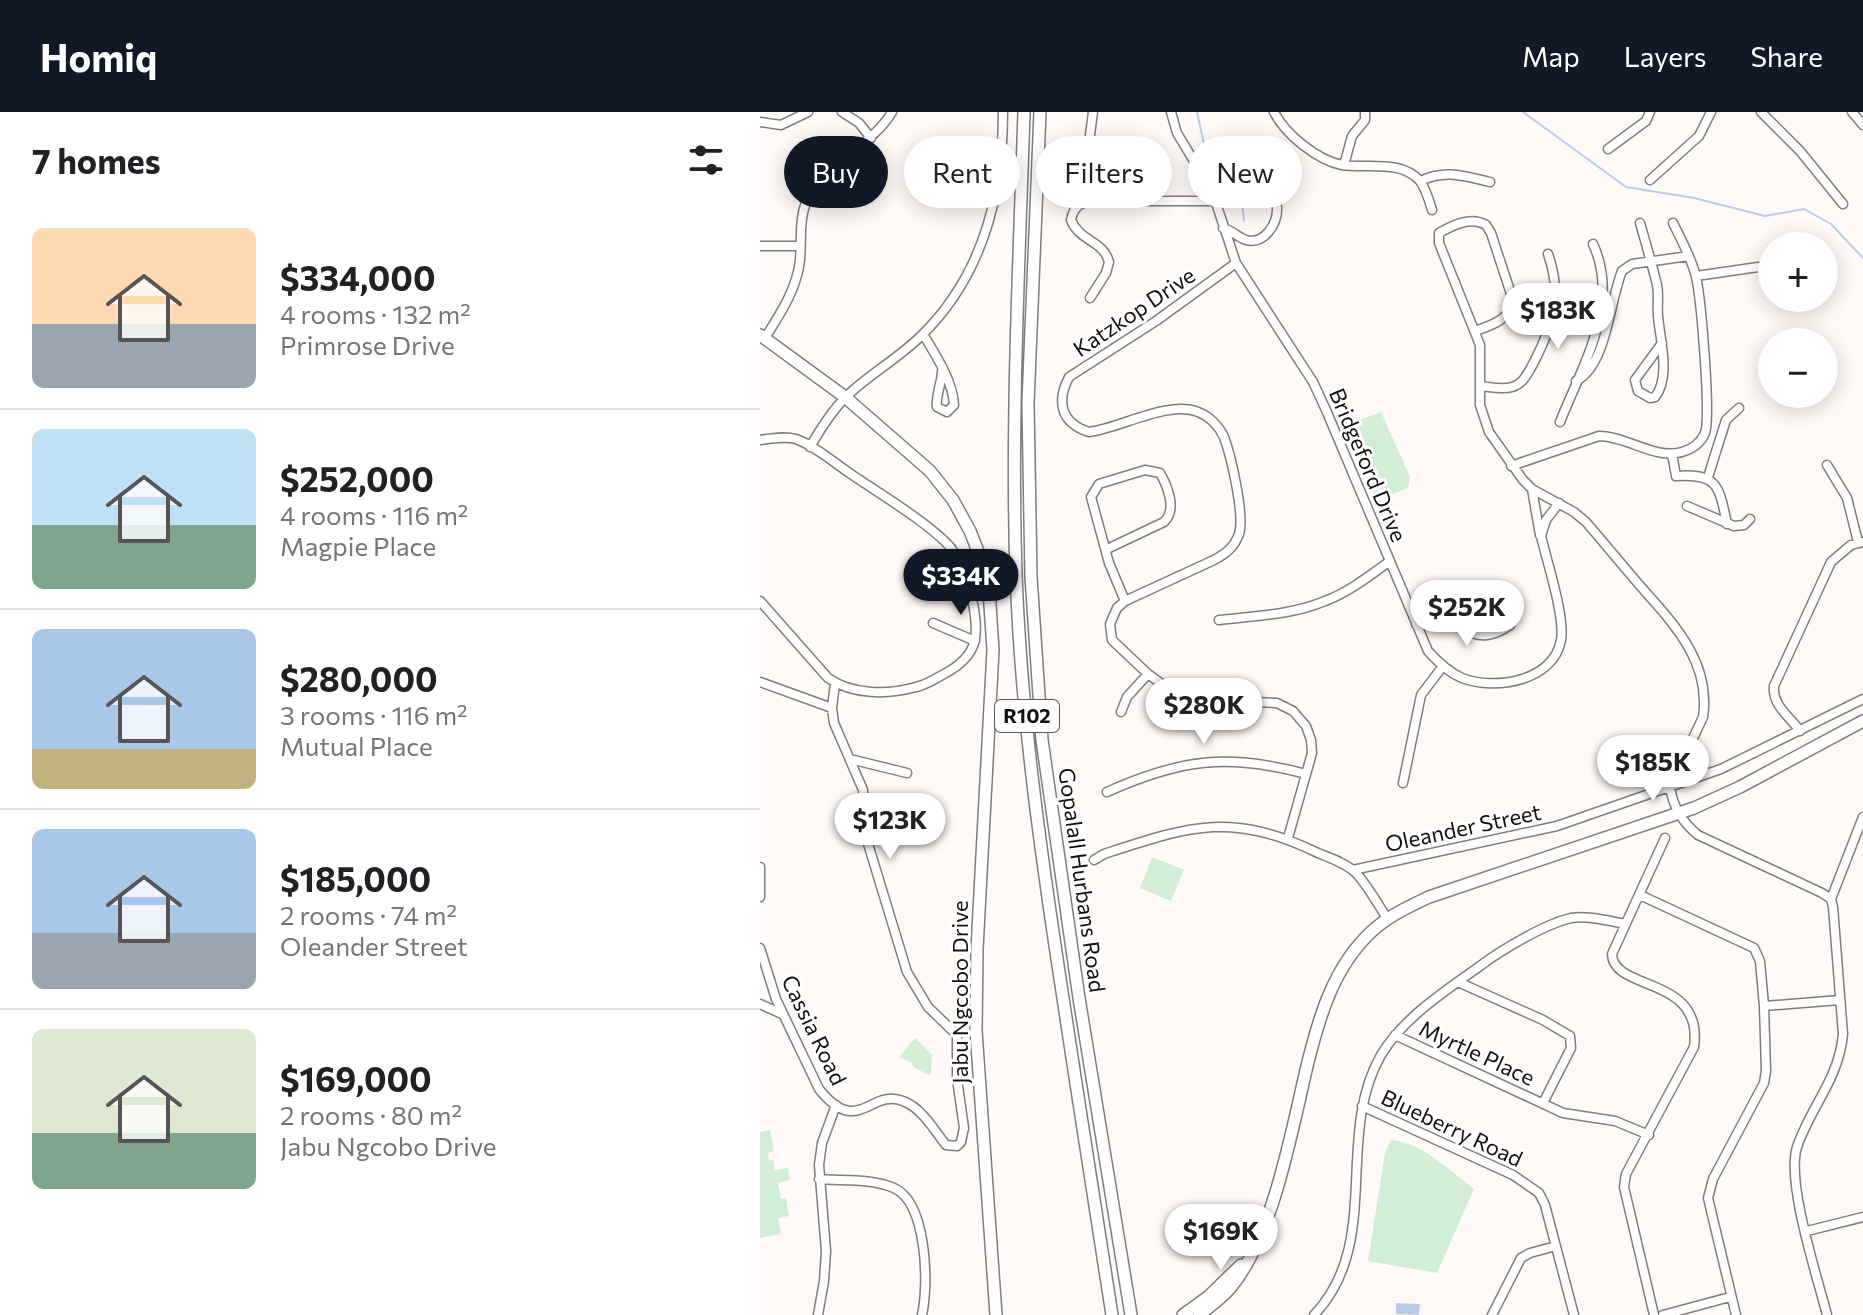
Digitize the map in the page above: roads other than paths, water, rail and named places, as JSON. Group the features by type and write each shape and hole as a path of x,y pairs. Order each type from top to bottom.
{"main road":[{"name":"Gopalall Hurbans Road","path":"1024,112 1014,415 1016,575 1021,654 1036,821 1110,1315"},
{"name":"Gopalall Hurbans Road","path":"1040,112 1028,403 1031,577 1040,711 1056,852 1131,1315"},
{"name":"Jabu Ngcobo Drive","path":"763,337 845,397 930,471 953,500 983,564 989,590 993,650 977,949 976,1031 996,1315"},
{"path":"1199,1315 1230,1289 1246,1268 1266,1223 1327,996 1354,951 1387,918 1453,888 1679,813 1740,787 1863,721"},
{"path":"1183,1315 1208,1297 1248,1259"},
{"path":"1129,1300 1138,1315"}],"street":[{"path":"760,122 781,125 808,112"},
{"path":"842,112 859,123 869,136"},
{"path":"873,136 892,112"},
{"path":"810,447 845,397 923,334 961,285 991,218 1003,157 1003,112"},
{"path":"1090,136 1093,112"},
{"name":"Bridgeford Drive","path":"1171,112 1177,133 1188,150"},
{"path":"1274,112 1286,129 1329,162 1400,169 1420,181 1432,210"},
{"path":"1344,165 1352,136 1365,120 1365,112"},
{"path":"1608,149 1646,121 1650,112"},
{"path":"1650,180 1699,136 1711,112"},
{"path":"1761,112 1800,151 1843,204"},
{"path":"1852,112 1863,125"},
{"path":"1420,181 1436,173 1490,182"},
{"path":"1090,298 1106,273 1109,262 1103,248 1080,236 1074,229 1071,220 1076,206 1084,201 1188,201"},
{"path":"763,337 786,304 795,284 801,222 806,208"},
{"name":"Bridgeford Drive","path":"1217,208 1236,263 1313,382 1428,651 1443,666"},
{"path":"1223,228 1247,240 1256,240 1270,231 1278,214 1277,208"},
{"path":"1475,331 1505,317 1513,300 1491,233 1486,225 1472,220 1439,233 1439,243 1480,345 1482,416 1511,466 1523,480 1532,489 1574,512 1593,530 1679,630 1693,654 1705,692 1703,717 1670,787 1679,813 1698,835 1831,899"},
{"path":"1640,223 1658,288 1657,313 1662,343 1661,383 1659,392 1650,398 1638,391 1635,380 1662,343"},
{"path":"1511,466 1599,436 1612,436 1672,454 1696,446 1705,432 1707,420 1696,276 1673,223"},
{"path":"1560,422 1595,335 1602,309 1603,276 1593,244"},
{"path":"760,246 800,246"},
{"path":"1480,386 1508,388 1519,384 1543,344 1552,323 1556,298 1548,254"},
{"path":"1576,381 1588,374 1597,359 1622,271 1632,264 1689,256"},
{"name":"Katzkop Drive","path":"1125,601 1214,560 1235,544 1242,518 1224,438 1207,417 1185,409 1089,432 1079,429 1063,411 1062,391 1069,377 1156,321 1236,263"},
{"path":"1696,276 1758,267"},
{"path":"923,334 942,371"},
{"path":"1708,477 1726,420 1739,408"},
{"path":"760,440 788,437 810,447 896,505 949,546 969,583 976,617 975,641 969,655 957,667 920,686 868,692 835,683 828,678 760,601"},
{"path":"1672,454 1676,476 1708,477 1719,493 1727,524"},
{"path":"1504,455 1529,459"},
{"path":"1523,480 1529,459"},
{"path":"1800,731 1777,704 1774,686 1831,562 1842,551 1861,542 1847,498 1827,465"},
{"path":"1107,549 1170,517 1170,499 1160,473 1145,470 1099,484 1094,489 1091,506 1125,601 1112,615 1110,632 1119,648 1173,692 1191,698 1277,703 1293,711 1306,726 1312,753 1288,838"},
{"path":"1403,783 1421,695 1443,666 1463,678 1490,684 1532,675 1554,659 1562,635 1532,489"},
{"path":"1541,536 1546,520 1559,503"},
{"path":"1687,506 1739,527 1750,519"},
{"path":"1219,620 1290,612 1324,602 1352,588 1390,561"},
{"path":"1416,624 1450,613 1457,616 1468,631 1483,636 1502,631 1510,625"},
{"path":"933,623 975,641"},
{"path":"1121,712 1127,697 1148,674"},
{"path":"760,682 832,708"},
{"path":"835,683 834,723 863,790 866,837 907,972 928,1007 957,1035 976,1031"},
{"name":"Oleander Street","path":"1353,870 1528,834 1670,787 1721,769 1863,699"},
{"path":"850,759 907,773"},
{"path":"1107,792 1150,774 1196,763 1254,762 1306,774"},
{"path":"1827,1315 1794,1176 1794,1160 1802,1136 1837,1069 1843,1034 1835,916 1831,899 1863,817"},
{"path":"1094,860 1174,832 1216,825 1244,828 1288,838 1353,870 1387,918"},
{"path":"1654,1315 1624,1187 1626,1174 1694,1047 1696,1032 1690,1013 1681,1002 1615,967 1612,954 1665,838"},
{"path":"760,867 760,897"},
{"path":"1640,895 1754,948 1760,961 1764,1006 1764,1083 1713,1179 1708,1198 1736,1315"},
{"path":"1314,1315 1326,1303 1346,1267 1362,1106 1374,1070 1395,1035 1458,982 1516,943 1571,918 1626,924"},
{"name":"Cassia Road","path":"760,948 783,1015 819,1089 836,1105 857,1112 884,1101 899,1099 922,1114 946,1145 957,1146 964,1128 957,1079 957,1035"},
{"name":"Myrtle Place","path":"1458,982 1543,1020 1570,1036 1571,1048 1543,1103"},
{"path":"1764,1006 1840,1000"},
{"path":"760,1004 783,1015"},
{"name":"Myrtle Place","path":"1395,1035 1575,1116 1615,1121 1649,1135"},
{"path":"818,1315 826,1251 819,1179 822,1143 836,1105"},
{"name":"Blueberry Road","path":"1362,1106 1527,1183 1539,1193 1545,1205 1574,1315"},
{"path":"819,1179 885,1185 898,1190 911,1203 922,1239 922,1315"},
{"path":"1807,1231 1863,1217"},
{"path":"1492,1315 1521,1258 1556,1246"},
{"path":"1663,1315 1730,1297"}],"water":[{"path":"1396,1303 1420,1304 1419,1315 1396,1314"}],"waterway":[{"path":"1197,112 1205,149 1214,154 1233,179 1241,200 1244,221"},
{"path":"1523,112 1626,187 1694,198 1765,216 1804,209 1831,224 1863,258"}]}
